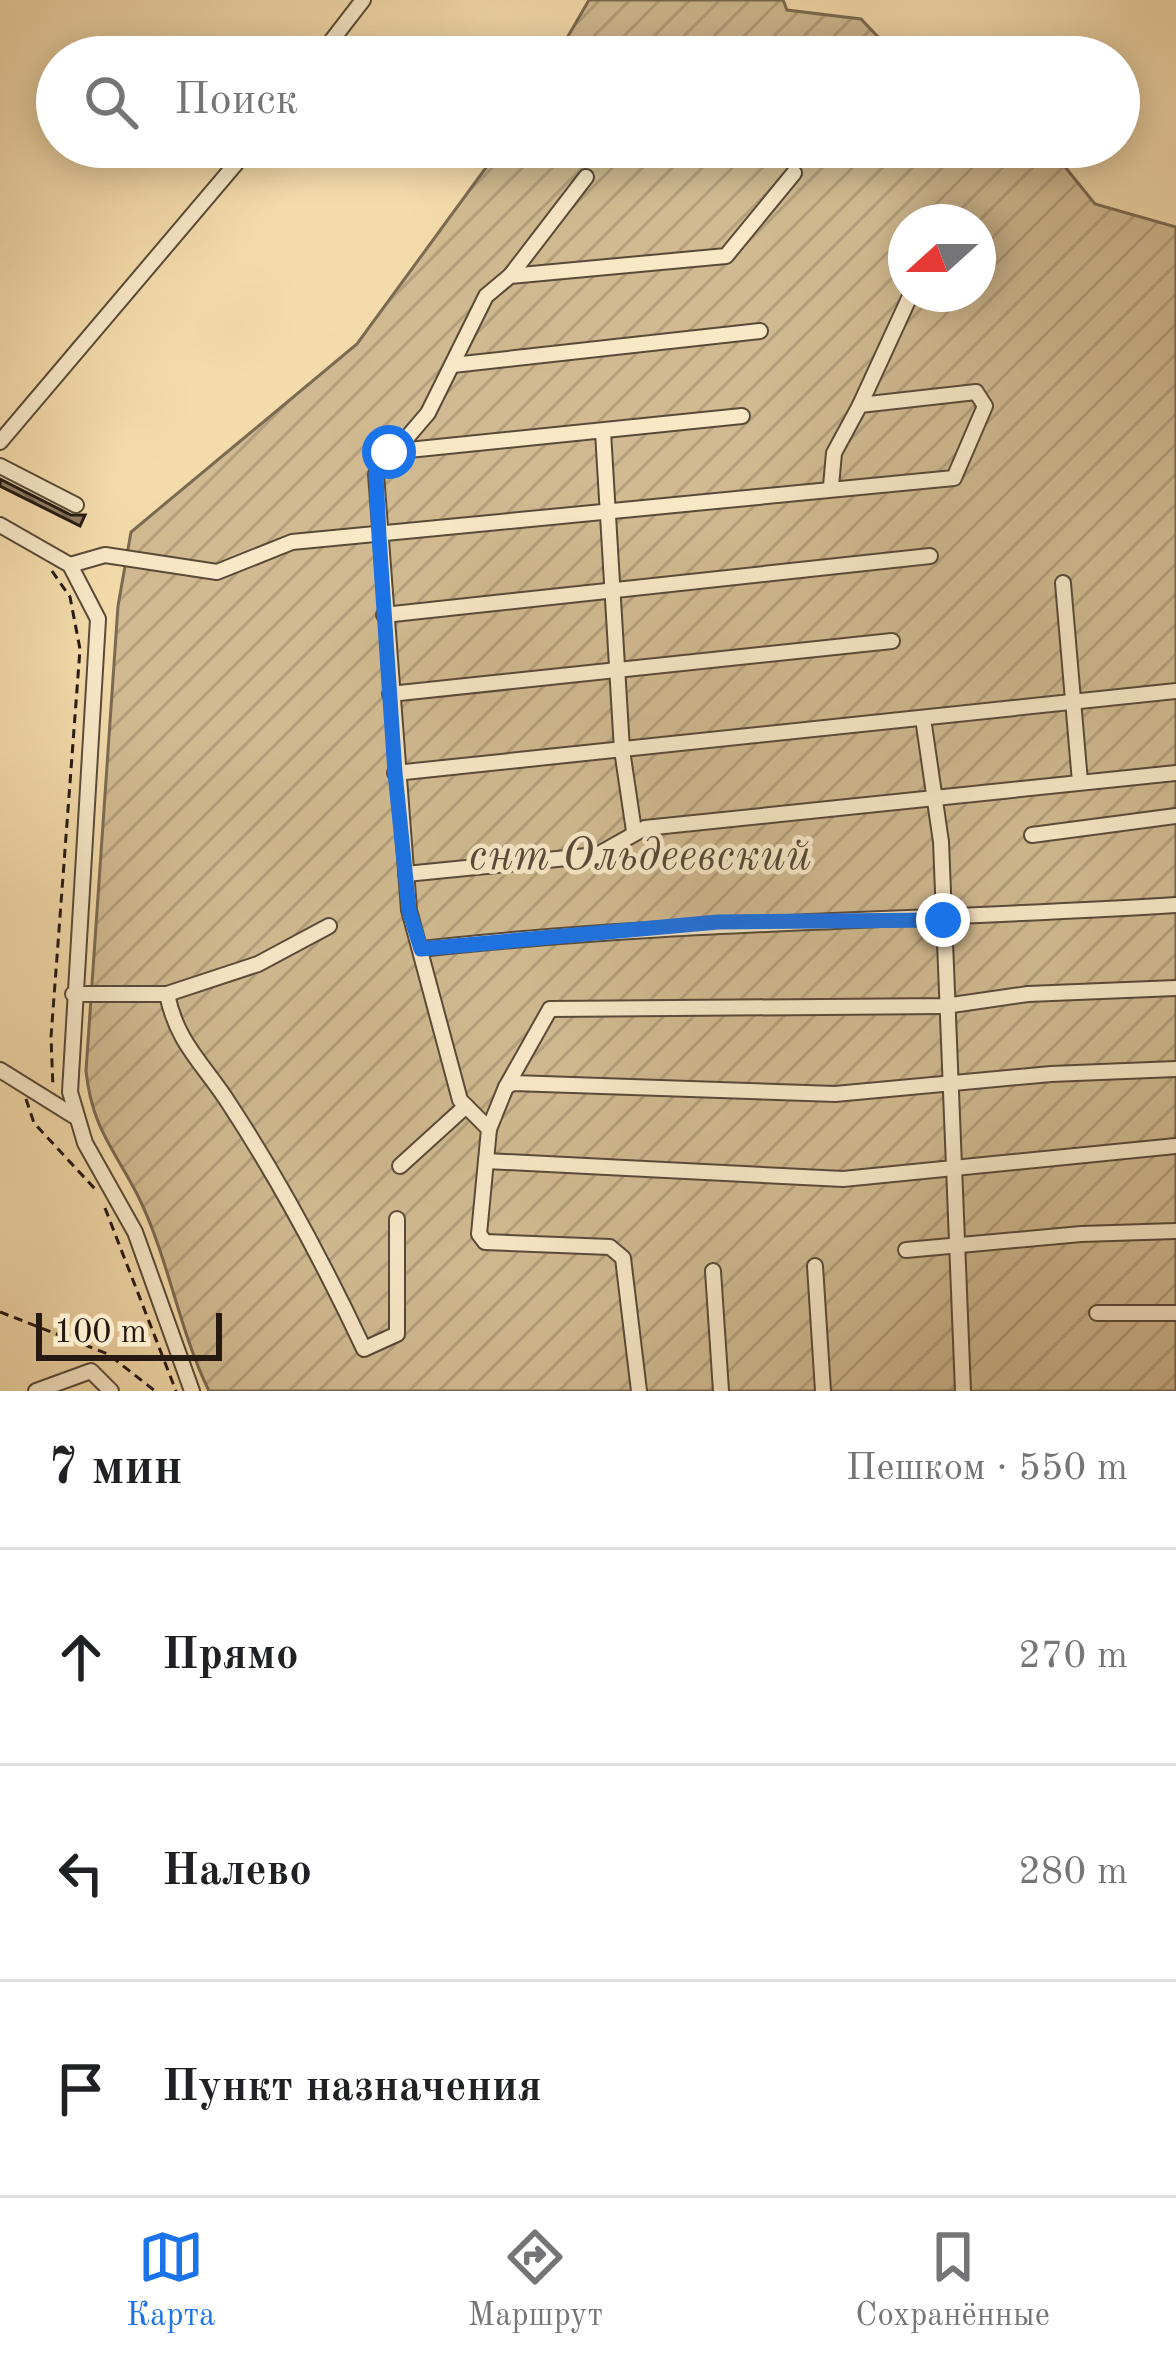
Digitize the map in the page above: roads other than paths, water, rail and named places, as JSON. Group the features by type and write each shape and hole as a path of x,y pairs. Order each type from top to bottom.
{"street":[{"path":"335,36 362,0"},
{"path":"0,442 232,168"},
{"path":"511,276 726,256 794,173"},
{"path":"489,1129 460,1100 406,874 376,474 389,452 428,413 486,296 511,276 586,177"},
{"path":"831,486 834,453 903,312"},
{"path":"453,364 760,332"},
{"path":"70,565 105,555 217,572 292,542 831,486 954,478 985,406 976,392 860,405"},
{"path":"389,452 742,416"},
{"path":"603,432 622,750 634,831"},
{"path":"0,466 76,505"},
{"path":"0,525 70,565 91,598 100,644 68,1057 74,1116 135,1232 192,1391"},
{"path":"384,615 930,556"},
{"path":"1063,583 1080,782"},
{"path":"390,694 892,640"},
{"path":"395,773 1176,691"},
{"path":"923,718 941,842 963,1391"},
{"path":"406,874 597,855 634,831 1176,773"},
{"path":"1032,835 1176,816"},
{"path":"421,949 718,922 943,920 1176,905"},
{"path":"73,994 167,994 258,964 329,926"},
{"path":"639,1391 623,1258 610,1246 485,1243 479,1234 489,1129 506,1087 550,1009 945,1006 1028,994 1176,988"},
{"path":"167,994 174,1029 229,1103 324,1264 364,1349 397,1334 397,1220"},
{"path":"506,1087 835,1094 1051,1073 1176,1069"},
{"path":"0,1070 74,1116"},
{"path":"400,1166 466,1106"},
{"path":"486,1161 843,1179 1176,1146"},
{"path":"906,1250 1081,1234 1176,1232"},
{"path":"815,1266 823,1391"},
{"path":"713,1271 721,1391"},
{"path":"1097,1313 1176,1312"},
{"path":"36,1391 91,1371 111,1391"}],"park label":[{"name":"снт Ольдеевский","path":"640,853"}]}
